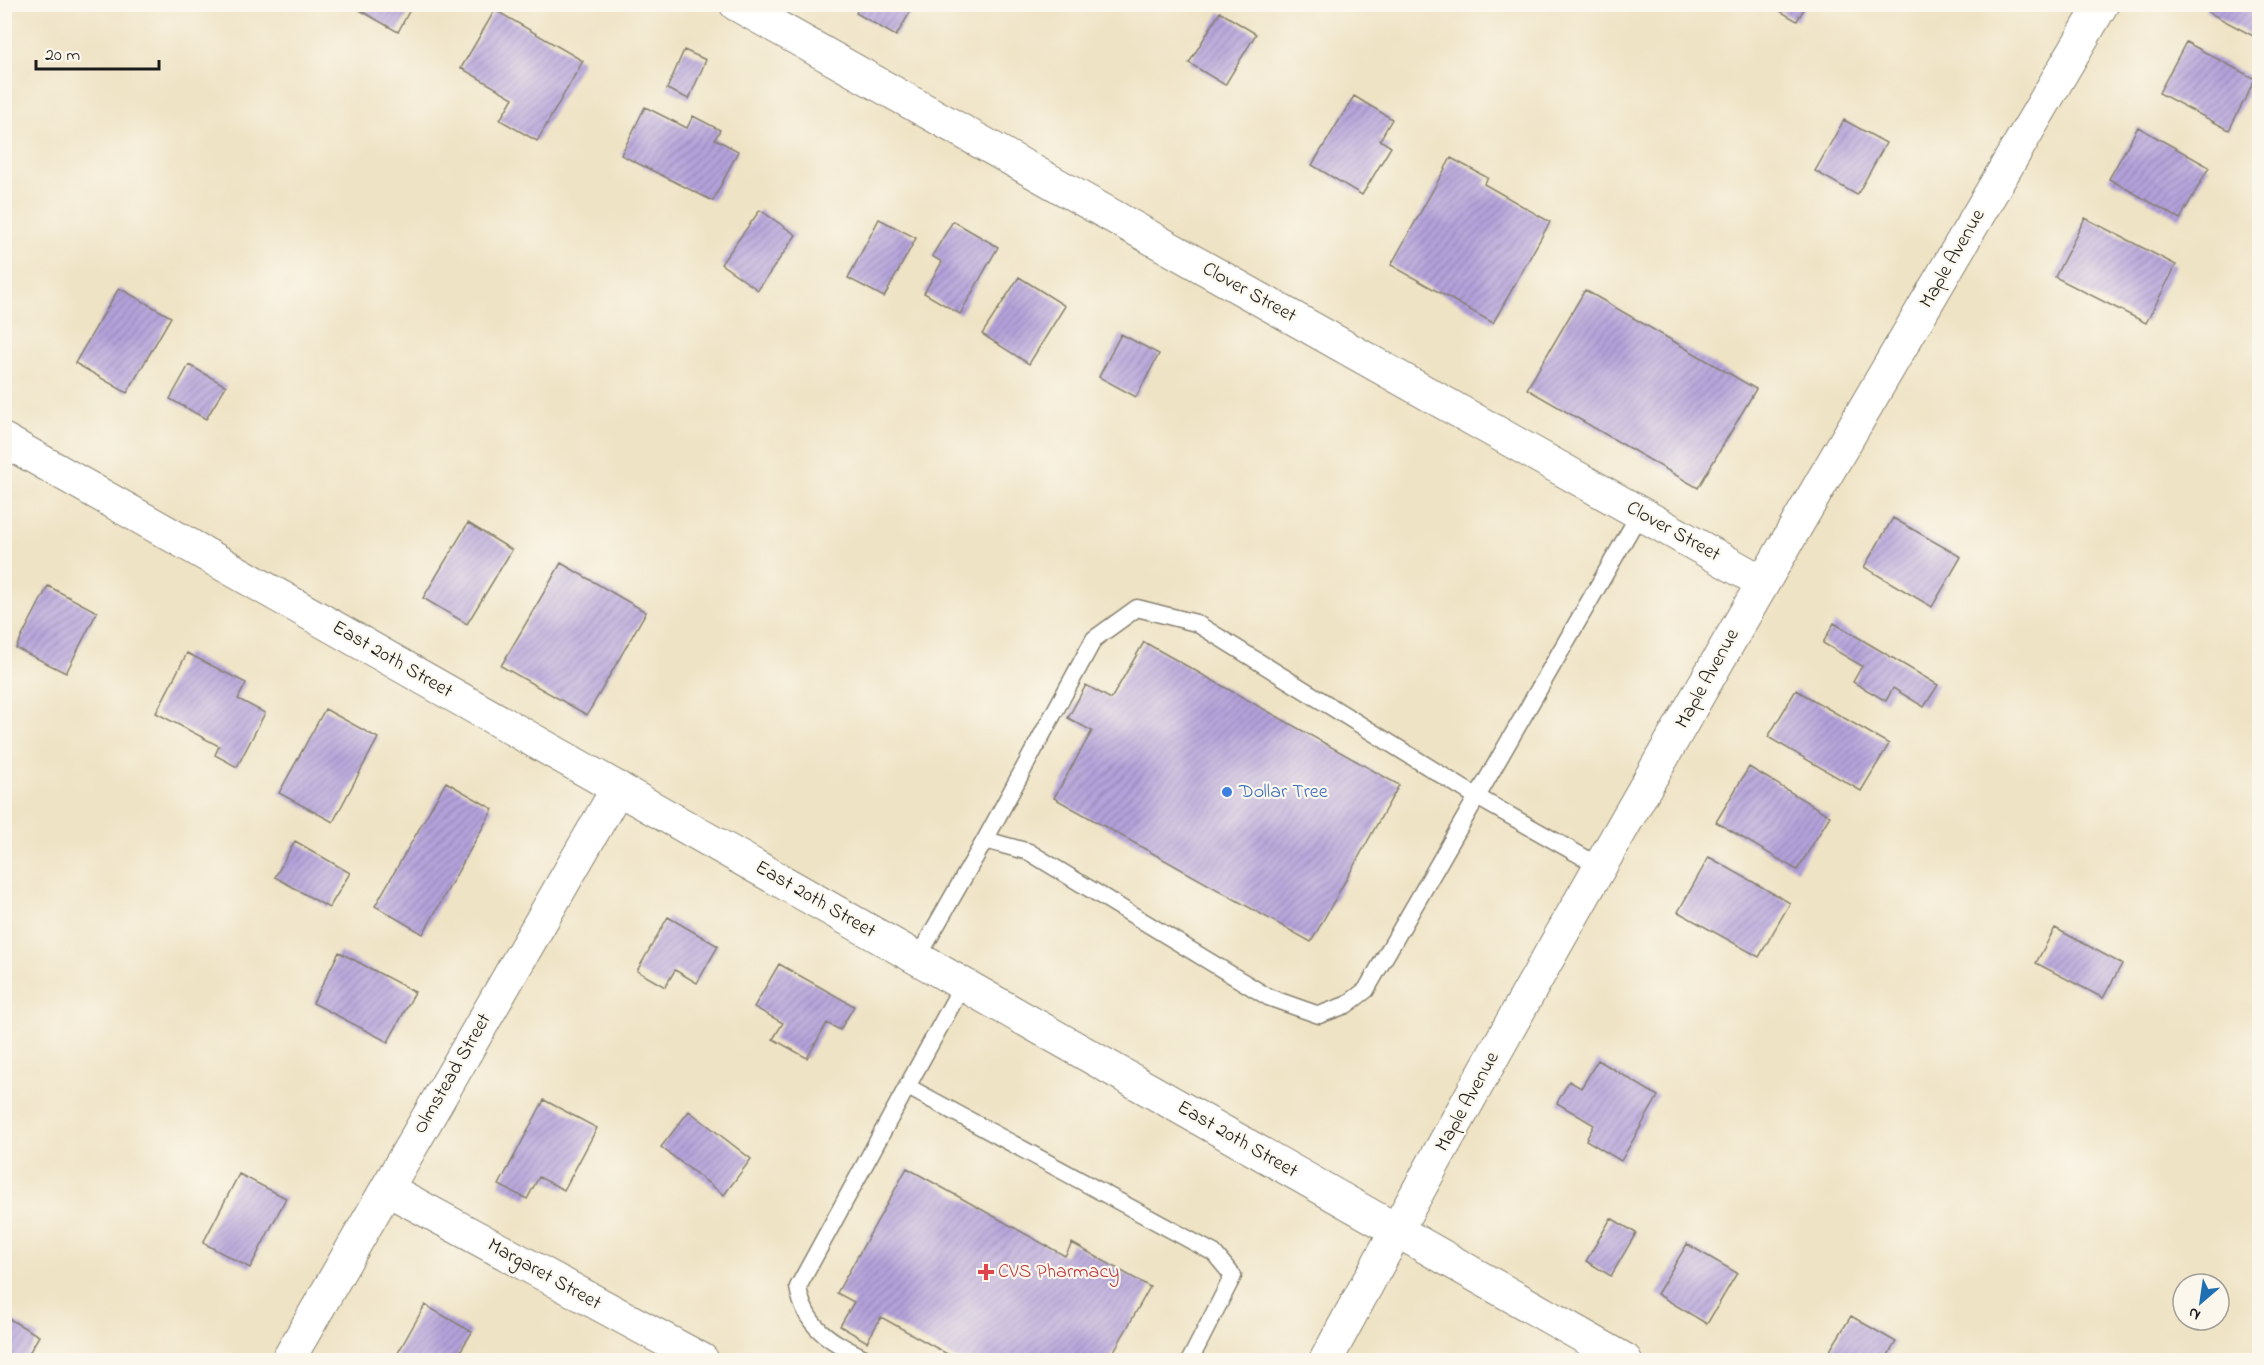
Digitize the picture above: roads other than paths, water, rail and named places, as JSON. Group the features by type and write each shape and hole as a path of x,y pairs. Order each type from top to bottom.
{"street":[{"name":"Clover Street","path":"736,4 1762,582"},
{"name":"Maple Avenue","path":"1326,1360 1396,1230 1762,582 2102,4"},
{"name":"East 20th Street","path":"4,440 1625,1360"},
{"name":"Olmstead Street","path":"288,1360 618,788"},
{"name":"Margaret Street","path":"387,1190 702,1360"}],"lane":[{"path":"985,840 1029,852 1268,997 1320,1015 1346,1005 1366,990 1640,513"},
{"path":"917,959 985,840 1094,639 1137,608 1196,623 1477,797 1601,867"},
{"path":"868,1360 826,1338 801,1307 798,1287 963,984"},
{"path":"908,1087 1214,1253 1233,1276 1190,1360"}],"place":[{"name":"Dollar Tree","path":"1227,792"},
{"name":"CVS Pharmacy","path":"986,1272"}]}
